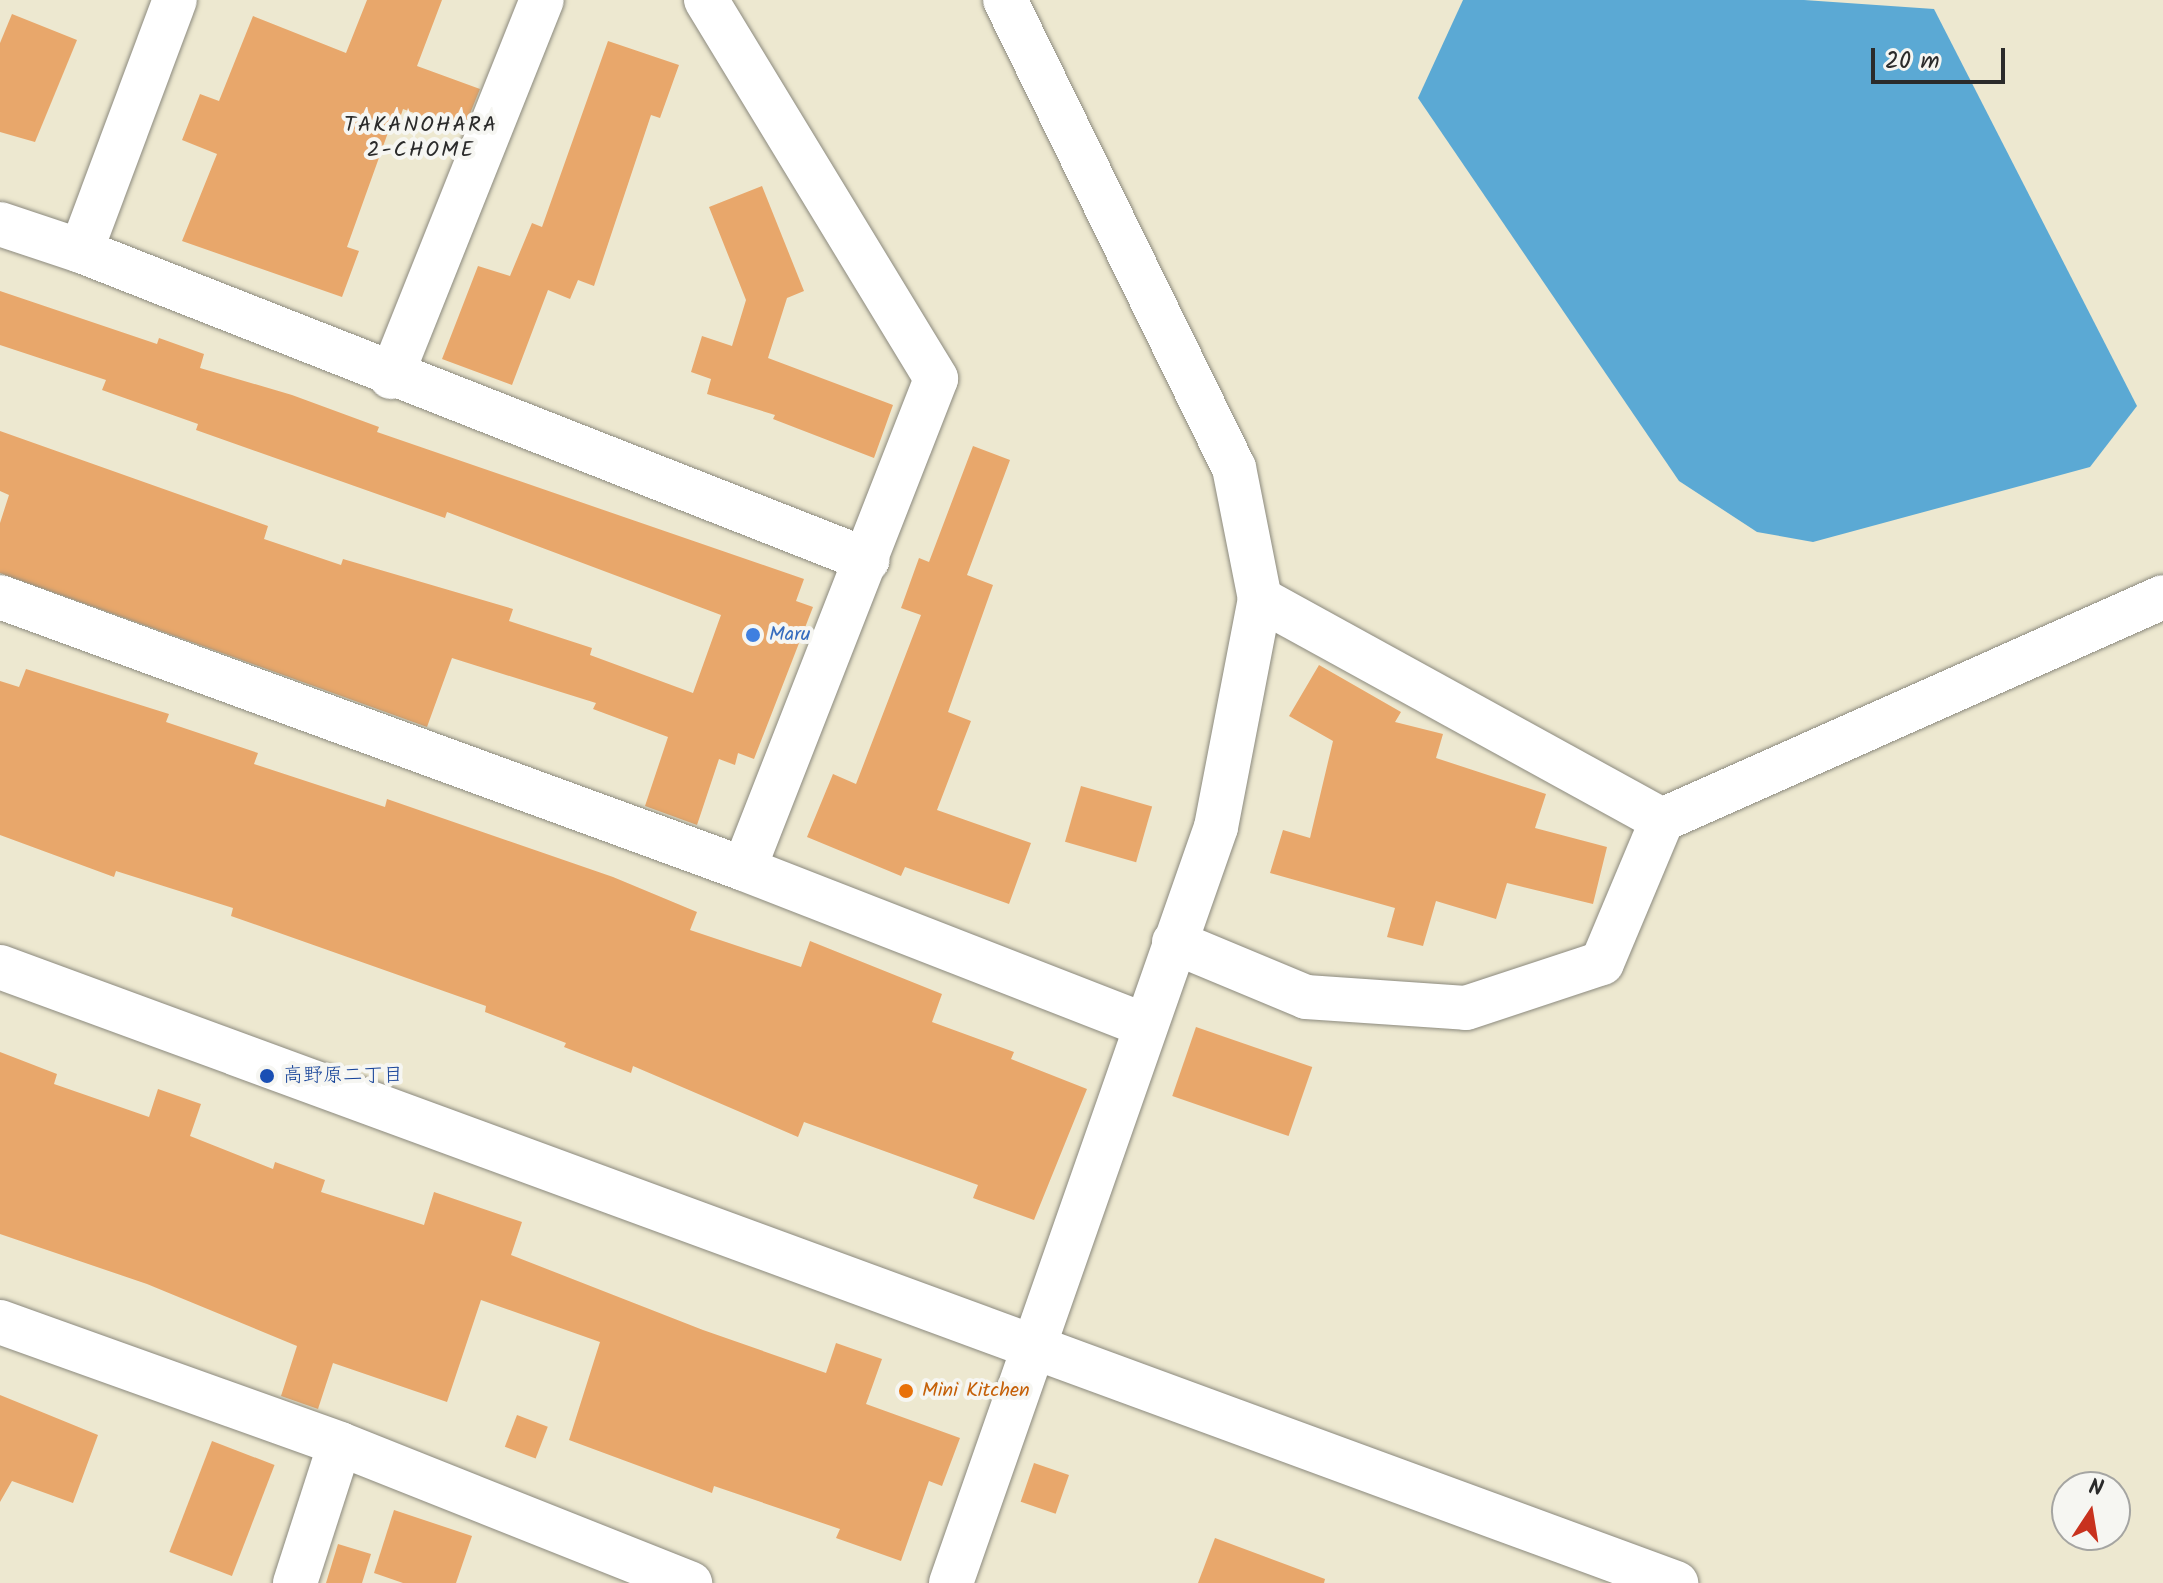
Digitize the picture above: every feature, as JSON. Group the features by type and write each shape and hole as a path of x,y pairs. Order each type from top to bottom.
{"street":[{"path":"81,251 175,0"},
{"path":"391,377 542,0"},
{"path":"706,0 936,379 744,869"},
{"path":"951,1583 1144,1025 1216,827 1260,599 1234,468 1005,0"},
{"path":"0,224 81,251 391,377 867,560"},
{"path":"0,597 744,869 1144,1025"},
{"path":"1174,942 1306,997 1466,1008 1602,963 1662,820 2163,597"},
{"path":"1260,599 1662,820"},
{"path":"0,967 1676,1583"},
{"path":"0,1322 340,1444 690,1583"},
{"path":"295,1583 340,1444"}],"water":[{"path":"1463,0 1804,0 1934,9 2137,406 2090,467 1813,542 1757,532 1679,481 1418,98"}],"building":[{"path":"367,0 442,0 417,66 480,89 463,131 403,109 401,115 395,113 347,247 359,251 342,297 182,241 217,154 182,140 200,94 219,101 253,16 346,53"},
{"path":"12,14 77,40 35,142 0,132 0,43"},
{"path":"608,41 679,65 660,118 651,115 594,286 578,280 570,299 548,290 512,385 442,359 478,266 510,276 532,223 542,227"},
{"path":"762,186 804,291 787,298 768,358 893,405 874,458 773,419 775,415 707,394 711,379 691,372 702,336 732,346 746,300 709,207"},
{"path":"0,291 157,344 159,338 204,354 200,368 292,395 379,427 377,432 804,579 796,601 813,607 754,759 738,753 735,765 719,759 697,825 645,806 668,737 593,709 596,703 452,658 427,727 0,573 0,523 9,495 0,491 0,431 268,526 264,539 341,565 343,559 513,609 509,621 592,648 590,655 693,693 721,615 447,512 445,518 196,430 198,424 102,390 106,380 0,345"},
{"path":"973,446 1010,460 967,575 993,585 948,712 971,721 937,810 1031,843 1009,904 905,867 901,876 807,837 833,774 856,784 921,615 901,608 919,558 929,562"},
{"path":"1319,665 1401,712 1395,722 1443,734 1436,758 1546,794 1535,828 1607,847 1593,904 1507,883 1496,919 1436,901 1423,946 1387,937 1395,908 1270,873 1283,830 1310,838 1333,741 1289,716"},
{"path":"26,669 169,714 166,722 258,753 254,764 385,807 387,799 613,877 697,912 690,930 801,967 810,941 942,994 932,1022 1014,1052 1011,1059 1087,1089 1034,1220 973,1198 978,1185 804,1122 798,1137 633,1066 631,1073 564,1047 566,1043 485,1012 486,1006 231,916 233,908 116,871 114,877 0,835 0,681 19,687"},
{"path":"1081,786 1152,806 1136,862 1065,842"},
{"path":"1196,1027 1312,1067 1289,1136 1172,1096"},
{"path":"0,1052 57,1074 54,1084 149,1117 158,1089 201,1104 190,1136 273,1169 275,1162 325,1180 321,1192 424,1225 434,1192 522,1222 511,1255 703,1330 826,1373 836,1343 882,1359 866,1404 960,1438 942,1486 929,1481 901,1561 836,1538 840,1529 714,1486 712,1493 569,1440 600,1342 481,1300 447,1402 333,1363 318,1409 281,1396 297,1346 147,1284 0,1234"},
{"path":"0,1395 98,1435 73,1503 12,1481 0,1502"},
{"path":"517,1415 548,1427 536,1459 505,1447"},
{"path":"212,1441 275,1465 232,1576 169,1552"},
{"path":"1034,1463 1069,1475 1056,1514 1021,1502"},
{"path":"394,1510 472,1536 456,1583 403,1583 374,1573"},
{"path":"1215,1538 1325,1579 1324,1583 1198,1583"},
{"path":"338,1544 371,1554 362,1583 326,1583"}],"place":[{"name":"Maru","path":"753,635"},
{"name":"高野原二丁目","path":"267,1076"},
{"name":"Mini Kitchen","path":"906,1391"}],"district":[{"name":"TAKANOHARA 2-CHOME","path":"421,138"}]}
